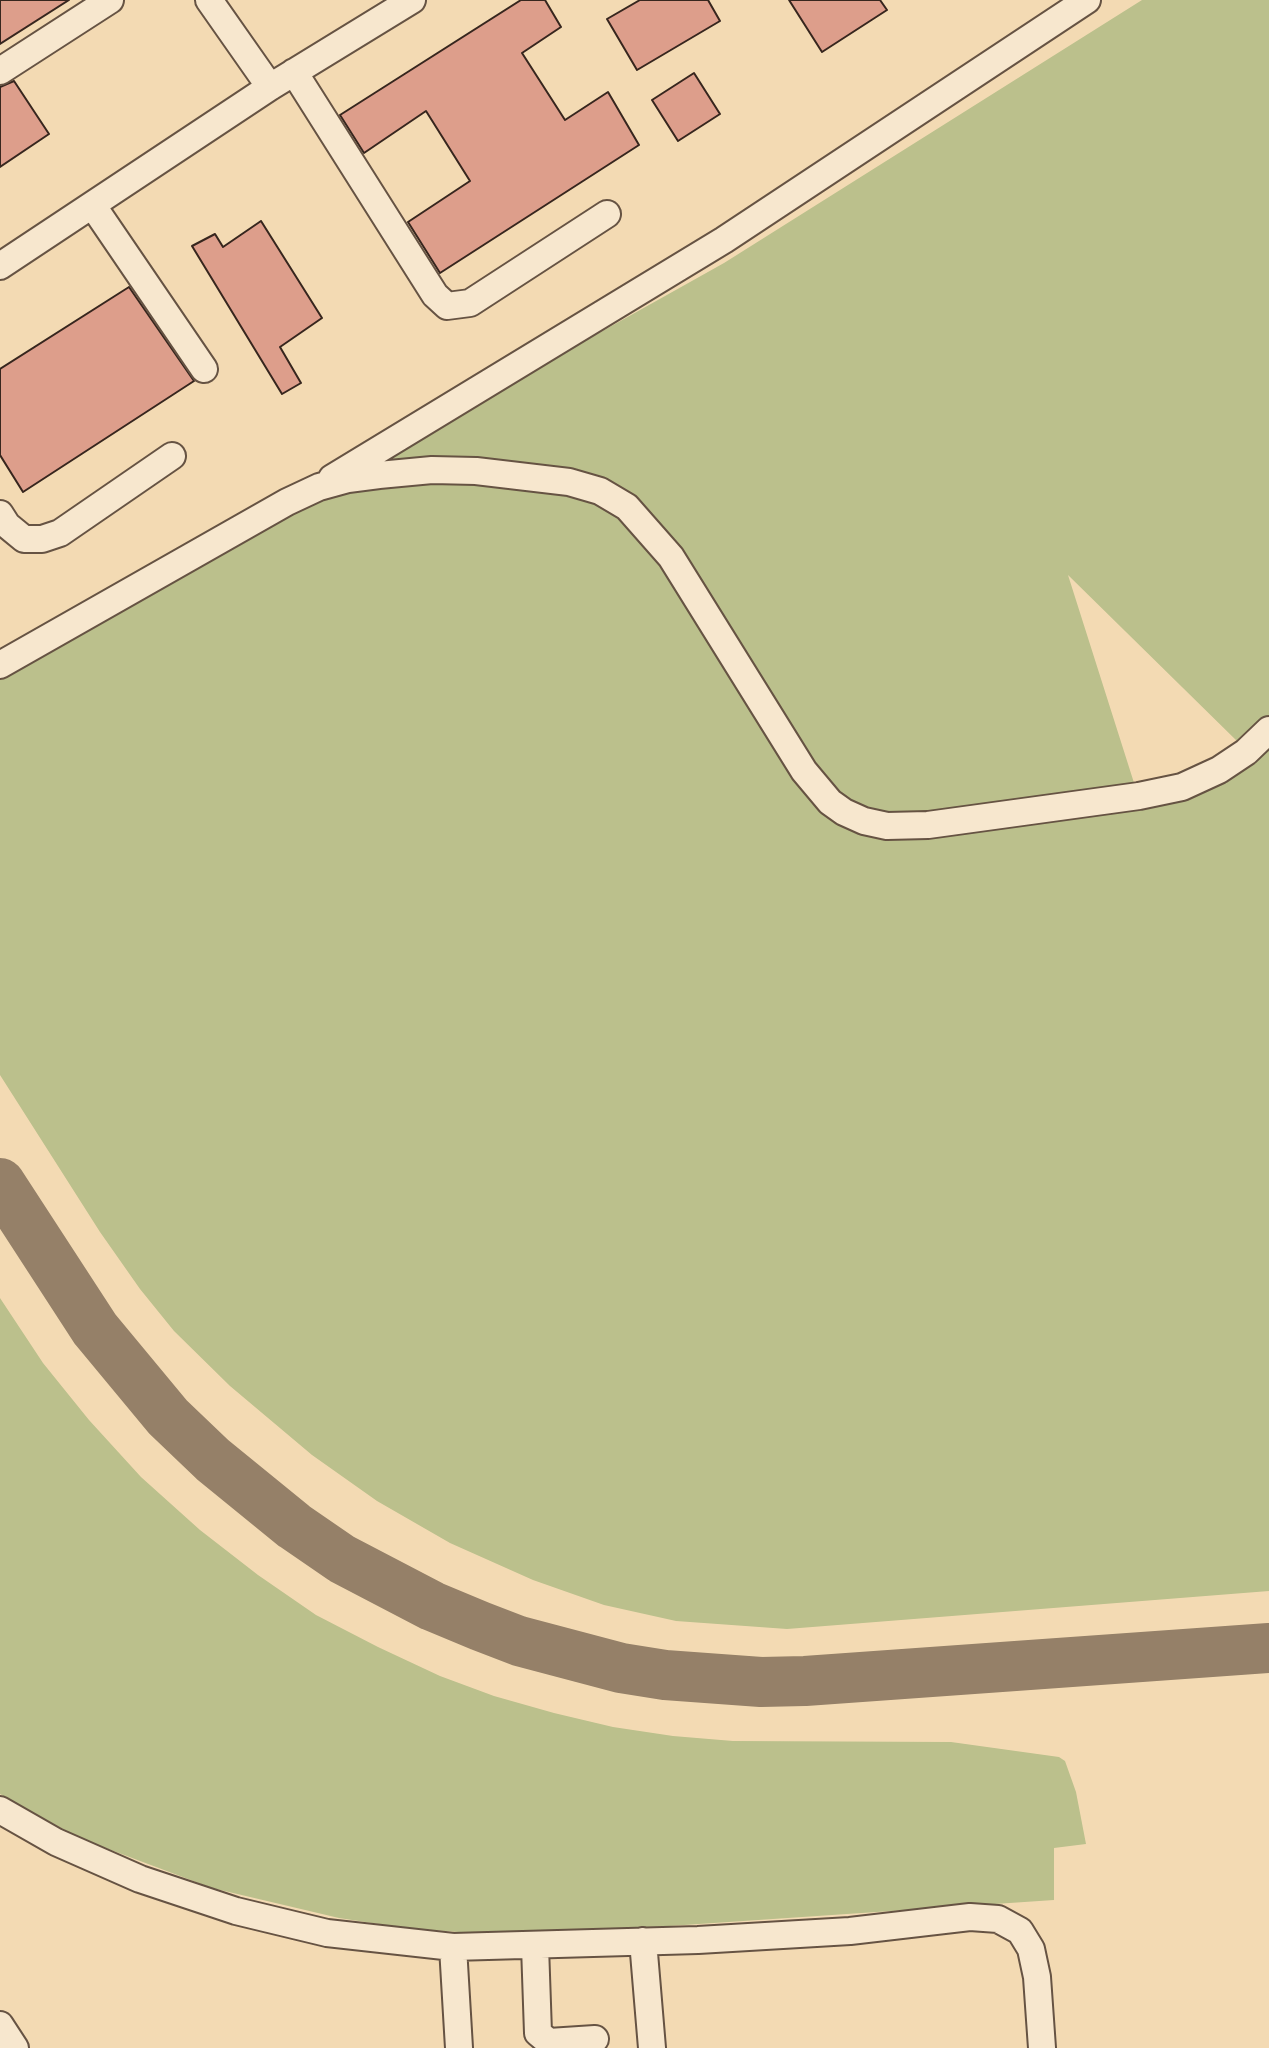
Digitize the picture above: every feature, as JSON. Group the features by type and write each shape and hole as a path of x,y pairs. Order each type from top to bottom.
{"lane":[{"path":"0,71 110,0"},
{"path":"209,0 270,87"},
{"path":"0,665 287,502 319,487 724,240 1087,0"},
{"path":"0,266 403,2"},
{"path":"294,72 435,295 447,306 470,303 607,214"},
{"path":"93,206 204,369"},
{"path":"0,514 7,525 24,539 42,539 60,533 172,456"},
{"path":"319,487 379,475 432,470 476,471 569,482 600,491 627,507 671,557 804,771 830,802 864,821 887,826 928,825 1139,796 1182,787 1219,770 1246,752 1269,730"},
{"path":"0,1810 56,1842 140,1879 236,1911 327,1933 453,1947 850,1931 970,1917 998,1919 1020,1931 1031,1949 1037,1977 1042,2048"},
{"path":"643,1941 652,2048"},
{"path":"535,1946 538,2033 549,2042 595,2039"},
{"path":"453,1947 459,2048"},
{"path":"0,2025 15,2048"}],"green space":[{"path":"1142,0 1269,0 1269,715 1239,743 1068,575 1135,786 939,813 886,817 834,793 633,501 384,464 381,455 724,263"},
{"path":"492,481 593,499 623,517 666,558 836,815 1152,805 1269,741 1269,1591 787,1629 676,1621 604,1605 533,1580 450,1543 377,1501 312,1455 230,1386 174,1331 100,1232 0,1075 0,679 278,516 358,484"},
{"path":"0,1298 43,1363 141,1477 200,1530 258,1575 316,1615 378,1647 440,1676 494,1696 613,1727 733,1741 951,1742 1059,1757 1065,1761 1076,1792 1086,1844 1054,1848 1054,1900 551,1934 405,1928 339,1918 212,1888 79,1838 0,1794"}],"building":[{"path":"0,0 69,0 0,44"},
{"path":"521,0 545,0 561,27 522,53 565,120 608,92 639,145 440,273 408,222 470,181 426,111 364,153 340,115"},
{"path":"640,0 708,0 720,21 637,70 607,19"},
{"path":"789,0 880,0 887,10 822,52"},
{"path":"694,73 720,114 678,141 652,100"},
{"path":"14,81 49,134 0,167 0,87"},
{"path":"261,221 322,318 280,347 301,383 282,394 192,246 215,234 223,247"},
{"path":"129,287 194,381 23,492 0,455 0,369"}],"taxiway":[{"path":"0,1183 95,1329 168,1417 213,1460 294,1526 342,1559 432,1606 519,1641 621,1668 665,1675 761,1682 1269,1648"}]}
